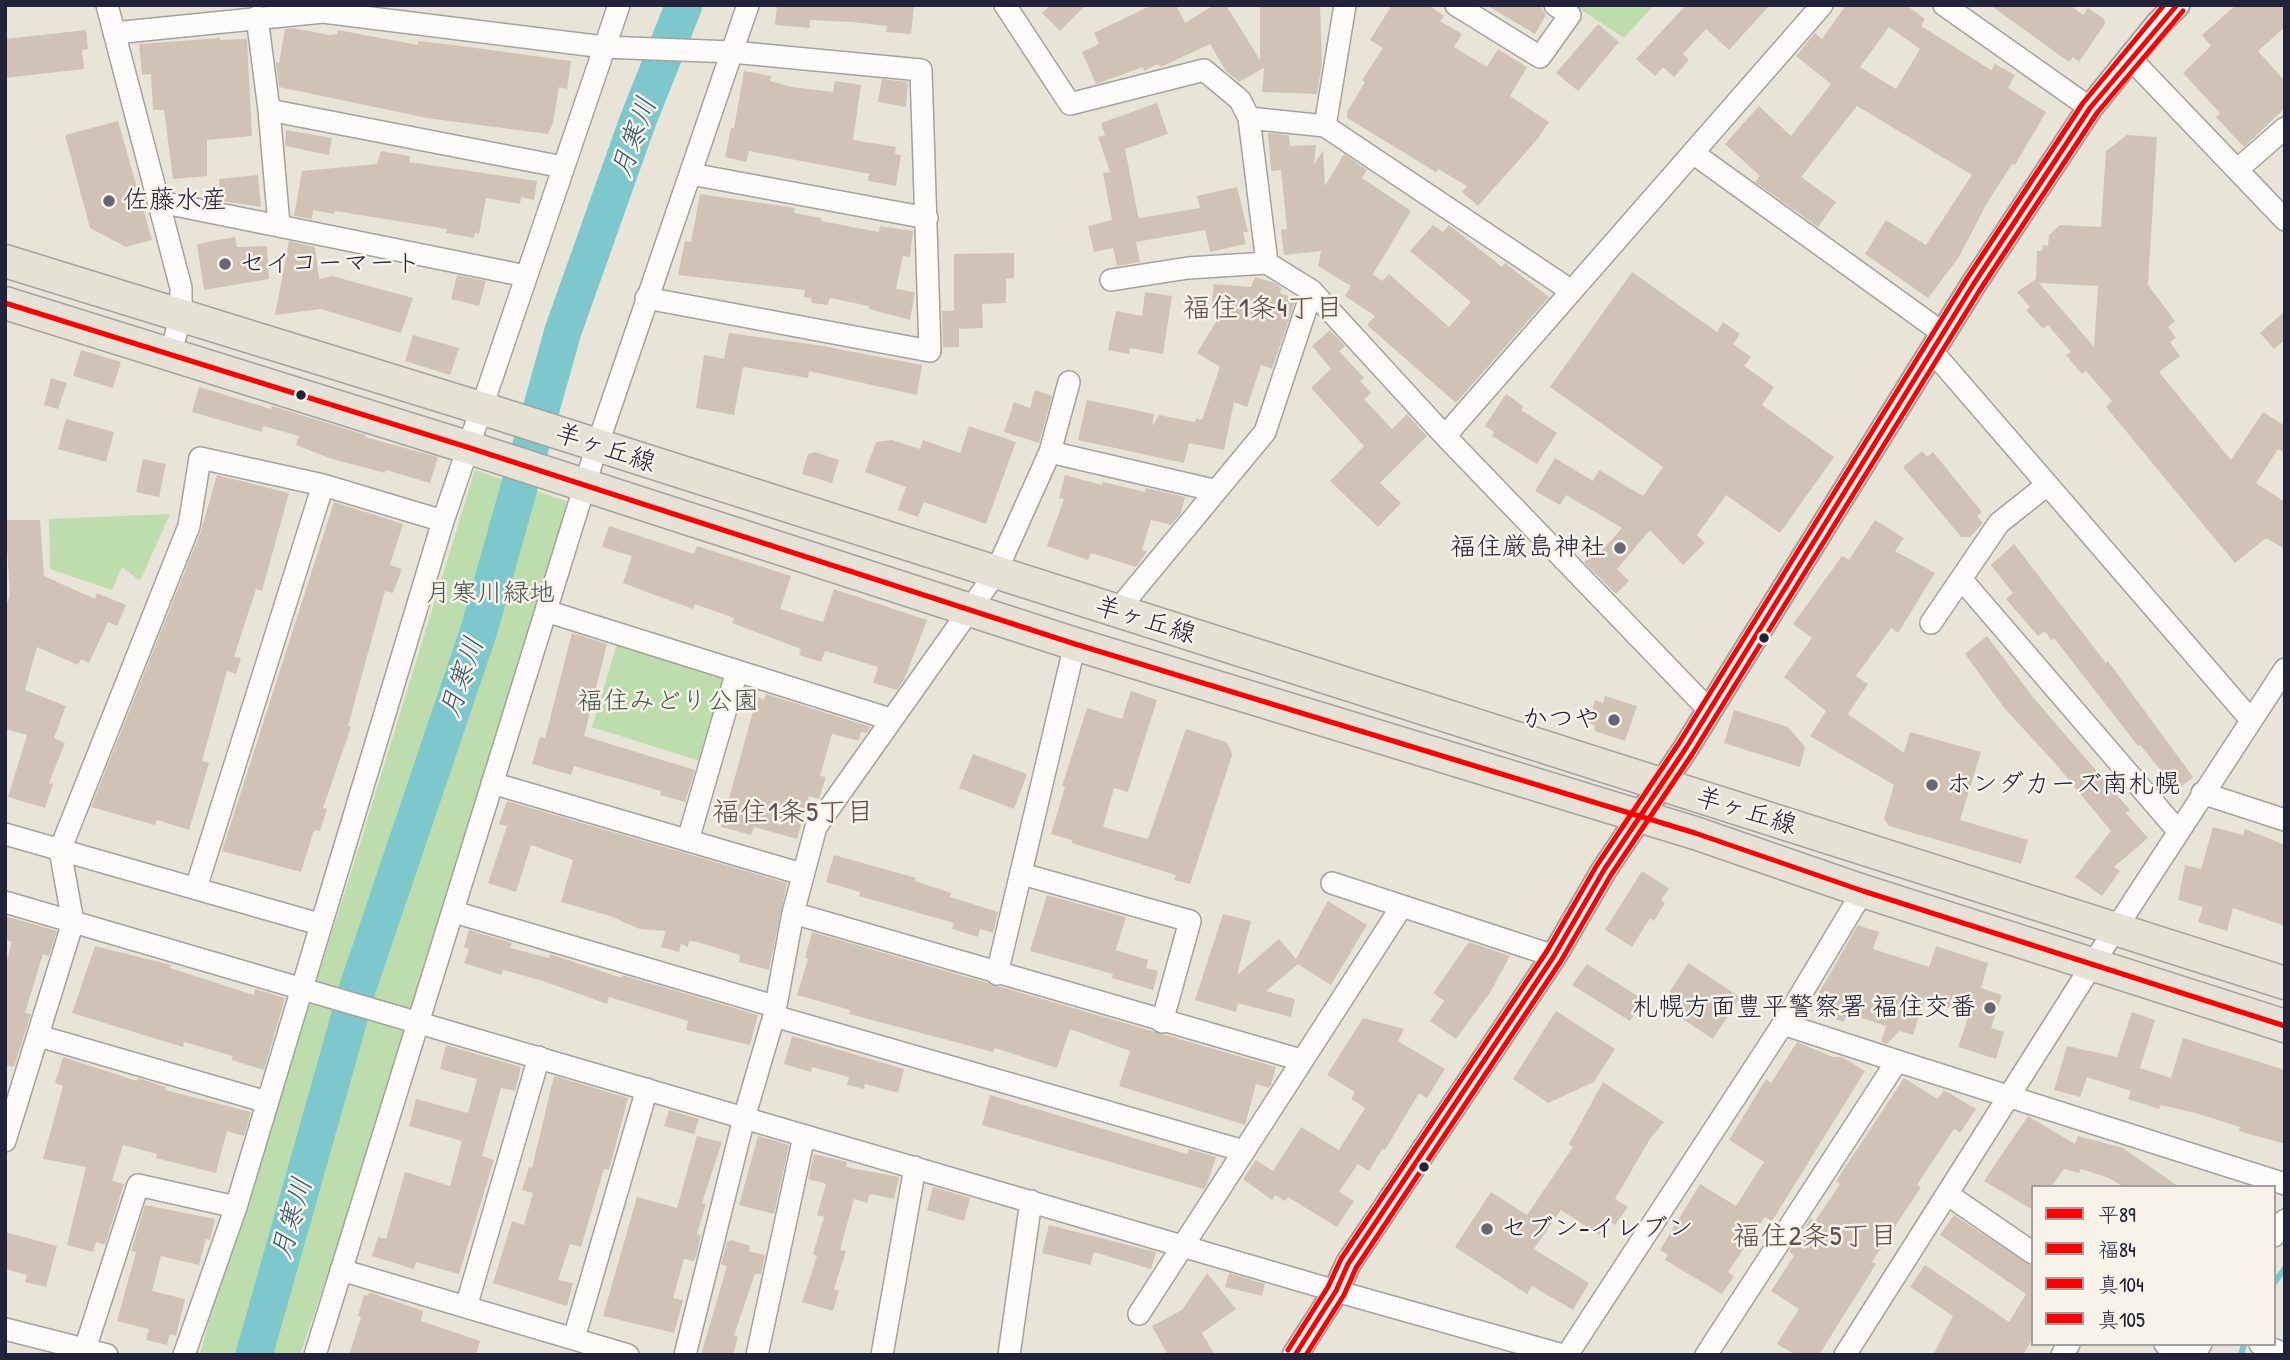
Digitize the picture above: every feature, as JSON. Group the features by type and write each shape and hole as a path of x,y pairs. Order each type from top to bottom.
{"main road":[{"name":"羊ヶ丘線","path":"5,261 492,412 2285,983"},
{"name":"羊ヶ丘線","path":"5,303 480,451 1075,644 1638,818 1695,833 1863,891 2285,1026"}],"street":[{"path":"107,5 181,288 181,316 170,355"},
{"path":"184,1355 236,1206 319,924 443,522 480,451 526,276 563,167 612,48 619,5"},
{"path":"315,1355 420,1023 545,611 589,444 691,174 748,5"},
{"path":"1005,5 1070,104 1204,70 1240,100 1249,118 1267,263"},
{"path":"1325,127 1345,5"},
{"path":"1456,5 1540,57 1570,15 1555,5"},
{"path":"1445,436 1822,5"},
{"path":"1944,5 2090,108"},
{"path":"1295,1355 1336,1291 1348,1264 1554,956 1938,342 2090,108 2129,57 2177,5"},
{"path":"114,33 323,12 612,48 732,52 921,69 930,351 646,298"},
{"path":"257,17 269,110 279,225"},
{"path":"2129,57 2282,212"},
{"path":"269,110 563,167"},
{"path":"1249,118 1325,127 1570,290"},
{"path":"2238,169 2285,128"},
{"path":"1693,153 1938,342 1959,379 2047,485 2251,720"},
{"path":"691,174 927,218"},
{"path":"160,202 526,276"},
{"path":"1111,280 1188,268 1267,263 1312,291 1445,436 1708,709"},
{"path":"1116,611 1213,490 1265,432 1312,291"},
{"path":"685,1355 744,1118 774,1011 793,913 816,827 995,574 1050,452 1069,382"},
{"path":"1050,452 1213,490"},
{"path":"5,1141 73,922 60,850 189,526 200,458 323,485 443,522"},
{"path":"196,888 323,485"},
{"path":"1931,623 1999,523 2047,485"},
{"path":"1962,580 2178,831"},
{"path":"545,611 890,719"},
{"path":"997,974 1075,644"},
{"path":"1845,1355 2007,1097 2285,669"},
{"path":"688,840 737,671"},
{"path":"492,783 802,874"},
{"path":"2202,793 2285,820"},
{"path":"5,834 319,924"},
{"path":"1022,874 1190,921 1162,1022"},
{"path":"1332,883 1554,956"},
{"path":"5,902 1336,1291 1565,1355 1783,1024 1863,891"},
{"path":"1139,1314 1402,906"},
{"path":"454,912 1244,1151"},
{"path":"793,913 1162,1022 1301,1060"},
{"path":"1783,1024 2285,1184"},
{"path":"39,1036 267,1102"},
{"path":"466,1307 538,1057"},
{"path":"1706,1355 1897,1061"},
{"path":"574,1338 647,1089"},
{"path":"757,1355 804,1136"},
{"path":"882,1355 915,1167"},
{"path":"85,1349 138,1185 236,1206"},
{"path":"1947,1194 2031,1252"},
{"path":"1009,1355 1031,1201"},
{"path":"341,1270 628,1355"},
{"path":"5,1329 107,1355"},
{"path":"2264,1346 2285,1354"}],"green space":[{"path":"1574,5 1654,5 1624,38"},
{"name":"月寒川緑地","path":"475,470 572,503 353,1201 300,1355 200,1355 219,1282 350,876"},
{"path":"170,514 140,581 122,567 112,590 50,569 49,519"},
{"name":"福住みどり公園","path":"619,637 720,669 723,678 703,762 592,727"}],"building":[{"path":"777,5 914,5 911,34 886,32 887,26 852,22 810,20 810,28 775,25"},
{"path":"1050,5 1086,5 1060,31 1042,13"},
{"path":"1152,5 1176,5 1185,23 1214,5 1226,5 1260,60 1260,5 1320,5 1322,64 1317,94 1262,92 1264,68 1239,82 1226,71 1210,44 1161,67 1158,64 1144,71 1143,67 1096,84 1082,52 1099,44 1094,33"},
{"path":"1392,5 1429,5 1444,16 1440,21 1462,34 1454,47 1487,67 1498,49 1527,67 1510,96 1549,122 1536,141 1478,206 1462,192 1467,186 1438,169 1436,172 1347,118 1347,112 1365,82 1362,80 1383,48 1370,40"},
{"path":"1486,5 1539,5 1546,15 1535,34"},
{"path":"1686,5 1770,5 1729,50 1706,29 1683,54 1689,60 1674,77 1663,67 1655,76 1636,59"},
{"path":"1846,5 1906,5 1925,19 1921,26 1991,70 1995,64 2015,75 2008,88 2046,112 2015,165 2012,164 1987,203 1959,257 1928,298 1865,254 1886,220 1926,245 1972,175 1857,106 1801,177 1836,202 1818,227 1755,182 1760,176 1725,144 1759,106 1791,136 1831,84 1796,56 1815,33 1822,39","holes":["1889,27 1920,49 1896,89 1860,67"]},
{"path":"1990,5 2070,5 2083,15 2088,8 2104,19 2105,24 2079,62 2073,57 2069,62"},
{"path":"2236,5 2285,5 2285,27 2258,51 2285,81 2285,108 2244,147 2216,117 2220,113 2183,73 2211,46 2202,35"},
{"path":"1598,24 1619,42 1578,91 1556,73"},
{"path":"285,29 330,35 337,34 338,30 418,45 418,41 571,61 567,89 559,87 553,123 548,134 427,118 279,87 276,62 279,63"},
{"path":"86,30 88,49 82,50 84,69 5,78 5,39"},
{"path":"220,38 247,39 252,136 207,140 207,176 173,179 164,110 153,110 151,74 142,75 139,44"},
{"path":"744,71 771,76 770,81 792,87 833,92 835,81 861,85 853,140 896,147 895,154 901,155 896,186 868,181 869,174 749,151 746,162 725,157 731,128 734,128"},
{"path":"882,79 908,82 906,107 878,102"},
{"path":"1157,103 1168,134 1125,149 1138,215 1140,218 1200,208 1197,196 1237,187 1248,232 1243,232 1246,244 1210,252 1205,230 1136,242 1140,262 1117,266 1113,248 1094,252 1088,226 1112,220 1103,173 1110,172 1098,137 1105,135 1101,123"},
{"path":"118,121 152,240 126,247 90,228 65,135"},
{"path":"286,130 332,138 329,155 285,146"},
{"path":"1268,133 1289,135 1290,146 1316,145 1314,165 1323,150 1325,186 1344,154 1367,170 1362,178 1411,211 1373,274 1382,281 1389,274 1449,327 1471,302 1410,251 1433,225 1443,232 1449,225 1502,267 1505,263 1549,297 1456,403 1367,325 1375,316 1345,296 1351,286 1318,266 1321,251 1284,255 1281,230 1287,229 1281,170 1271,171"},
{"path":"2127,135 2157,137 2148,285 2175,321 2168,327 2176,338 2170,342 2180,356 2159,372 2231,460 2263,412 2285,426 2285,453 2278,449 2256,483 2285,502 2285,549 2266,538 2235,563 2106,407 2112,401 2086,371 2082,374 2066,355 2071,352 2048,325 2043,329 2026,310 2030,307 2017,292 2036,279 2037,251 2042,251 2043,245 2048,246 2049,235 2060,225 2101,227 2106,151","holes":["2039,283 2098,286 2094,347"]},
{"path":"381,151 410,156 409,162 537,181 534,200 521,197 520,204 486,198 479,234 475,233 474,238 446,233 447,229 335,211 334,214 313,210 312,219 294,216 302,171 377,164"},
{"path":"258,175 261,207 221,201 219,179"},
{"path":"700,194 795,208 794,213 822,218 821,221 879,232 880,226 913,231 910,257 903,256 896,289 915,292 910,320 869,309 869,306 830,298 828,305 812,303 811,298 804,297 805,290 678,275 685,241 691,242"},
{"name":"セイコーマート","path":"235,237 237,247 267,246 269,279 204,290 197,244"},
{"path":"289,241 315,247 319,279 332,276 413,298 401,333 321,309 275,315"},
{"path":"1014,253 1014,278 1006,279 1006,303 982,304 983,328 959,329 959,347 943,347 942,311 954,311 954,254"},
{"path":"1632,272 1717,332 1723,322 1740,334 1733,344 1751,357 1744,366 1774,387 1762,405 1834,457 1780,533 1726,495 1697,535 1705,543 1683,565 1650,530 1617,569 1629,581 1616,594 1584,562 1593,553 1597,556 1622,528 1566,495 1560,505 1535,491 1555,458 1593,481 1599,470 1643,496 1663,467 1550,387"},
{"path":"457,275 486,281 479,306 451,299"},
{"path":"1255,277 1275,283 1282,288 1280,293 1296,299 1272,369 1261,365 1247,407 1234,402 1224,450 1189,443 1184,463 1078,440 1087,400 1154,414 1152,426 1159,415 1195,422 1196,418 1202,420 1220,367 1197,353 1223,310 1211,309 1214,284 1251,287"},
{"path":"1145,292 1172,296 1163,354 1130,348 1129,354 1108,350 1116,311 1142,316"},
{"path":"2285,311 2285,340 2274,349 2260,333"},
{"path":"1330,330 1345,346 1339,351 1364,378 1360,381 1371,393 1364,399 1392,429 1407,414 1427,436 1380,483 1401,503 1378,527 1330,481 1364,446 1311,388 1331,369 1312,346"},
{"path":"729,333 817,345 922,365 917,395 809,371 808,378 743,367 734,415 696,408 704,355 724,359"},
{"path":"413,335 459,348 450,375 405,361"},
{"path":"81,350 121,362 113,388 73,376"},
{"path":"51,378 67,383 58,409 44,405"},
{"path":"199,387 271,409 272,406 366,435 365,437 438,457 430,483 386,470 385,473 332,459 296,445 299,436 263,426 262,432 192,412"},
{"path":"1035,390 1052,396 1039,443 1004,432 1014,402 1030,408"},
{"path":"1506,394 1523,406 1521,410 1557,433 1537,464 1492,436 1494,432 1485,426"},
{"path":"66,419 114,432 106,462 58,449"},
{"path":"969,426 1016,442 986,524 924,502 918,517 898,510 906,487 865,472 876,442 892,440 920,449 923,440 960,453"},
{"path":"1922,451 1927,457 1933,452 1982,512 1977,516 1983,523 1970,537 1961,537 1903,467"},
{"path":"815,452 839,460 832,483 802,474 808,454"},
{"path":"143,459 166,464 159,497 136,492"},
{"path":"217,475 289,493 262,591 256,589 234,657 241,658 236,674 227,671 202,761 209,763 189,830 157,820 155,825 91,807 201,531"},
{"path":"1065,475 1102,485 1103,482 1145,492 1146,488 1185,497 1181,513 1171,525 1151,520 1142,550 1147,551 1136,567 1091,553 1088,560 1047,546 1064,499 1059,498"},
{"path":"334,502 403,524 390,565 402,569 393,593 385,591 348,726 351,727 323,808 327,809 320,831 314,830 301,872 222,851"},
{"path":"5,520 40,520 44,576 95,599 97,593 126,605 117,626 108,622 89,663 81,659 78,665 37,647 25,690 66,706 54,738 65,743 49,783 53,784 45,808 8,797 27,735 5,729 5,608 10,595"},
{"path":"1875,520 1904,538 1895,551 1935,573 1898,633 1891,628 1856,676 1868,684 1848,714 1904,753 1910,732 1981,752 1960,820 2028,840 2021,864 1889,826 1884,819 1894,785 1810,736 1826,711 1784,677 1812,638 1793,624 1842,556 1849,560"},
{"path":"609,526 694,554 697,546 791,576 780,609 823,622 834,589 927,620 904,680 897,690 873,683 878,667 825,651 821,662 799,655 801,649 732,623 734,618 695,604 693,609 623,583 632,556 602,547"},
{"path":"2014,544 2106,663 2108,661 2193,777 2177,790 2140,745 2138,746 2054,638 2051,640 2045,631 2038,636 2006,599 2013,593 1991,565"},
{"path":"572,633 607,644 584,736 695,770 685,802 660,795 661,791 574,766 571,775 532,764 540,737 545,738"},
{"path":"1987,636 2032,696 2130,810 2126,813 2148,838 2114,867 2120,871 2102,896 2075,877 2111,831 2054,762 2005,709 1965,654"},
{"path":"1131,691 1157,700 1128,792 1114,788 1103,827 1148,839 1186,729 1226,742 1230,748 1232,755 1190,884 1174,880 1176,875 1051,834 1065,787 1062,786 1087,708 1122,719"},
{"path":"766,694 871,727 866,733 861,732 859,741 832,734 820,776 826,777 819,799 809,796 797,839 754,827 751,835 721,827 723,818 715,816 720,800 728,802 757,697 764,700"},
{"name":"かつや","path":"1605,696 1637,706 1625,741 1594,731 1595,725 1588,723 1595,700 1603,703"},
{"path":"1734,710 1788,727 1805,747 1800,767 1724,743"},
{"path":"973,754 1027,774 1014,809 959,788"},
{"path":"507,801 787,883 769,970 739,962 740,955 698,942 689,941 688,947 681,944 679,952 661,947 666,931 640,929 610,916 561,902 573,860 531,845 516,892 488,883 507,826 499,824"},
{"path":"2213,827 2243,835 2245,829 2285,845 2285,926 2233,908 2227,931 2198,922 2203,907 2178,900 2185,865 2201,869"},
{"path":"834,855 916,878 915,881 951,893 950,897 998,912 993,933 980,929 978,937 952,929 954,923 859,896 860,892 826,882"},
{"path":"1642,871 1669,888 1661,900 1665,903 1654,921 1650,918 1632,947 1605,930"},
{"path":"1047,895 1126,917 1116,950 1148,960 1146,968 1158,971 1153,990 1112,978 1113,974 1030,951"},
{"path":"1328,901 1367,925 1331,985 1298,964 1266,991 1295,999 1291,1017 1238,1003 1236,1012 1195,1000 1223,914 1251,921 1237,975 1279,939 1296,959"},
{"path":"5,916 57,931 49,956 43,954 25,1013 31,1014 14,1067 5,1065 5,967 12,942 5,939"},
{"path":"1858,925 1879,932 1873,949 1929,967 1936,946 1988,963 1981,988 2002,995 1991,1028 2004,1032 1996,1059 1958,1047 1969,1015 1924,1000 1913,1035 1899,1031 1887,1044 1881,1042 1886,1026 1847,1013 1844,1022 1809,1010"},
{"path":"469,930 512,943 510,948 549,958 550,954 622,978 622,975 758,1015 750,1045 686,1030 688,1021 609,997 607,1004 543,981 503,970 502,975 464,963 469,949 464,947"},
{"path":"812,932 1276,1067 1271,1085 1269,1088 1256,1084 1245,1125 1119,1086 1130,1051 1070,1029 1057,1068 995,1048 993,1052 849,1014 850,1010 797,995 808,959 805,958"},
{"path":"1469,942 1510,956 1491,991 1456,1039 1430,1021 1444,1001 1433,993"},
{"path":"95,946 171,965 170,968 254,995 255,989 285,998 264,1070 231,1060 233,1056 184,1042 183,1047 72,1013"},
{"path":"1688,963 1740,997 1713,1039 1661,1005"},
{"path":"1587,964 1644,1000 1630,1021 1572,985"},
{"path":"1556,1011 1615,1049 1594,1082 1548,1103 1513,1079"},
{"path":"2132,1012 2155,1020 2140,1068 2171,1078 2183,1038 2285,1070 2285,1144 2239,1131 2240,1127 2195,1113 2161,1105 2159,1109 2128,1099 2131,1091 2087,1077 2080,1097 2054,1090 2067,1046 2117,1057"},
{"path":"1363,1018 1404,1029 1398,1041 1445,1069 1427,1098 1419,1093 1385,1150 1382,1149 1369,1171 1358,1164 1339,1192 1354,1201 1337,1227 1288,1197 1285,1201 1275,1195 1272,1200 1243,1179 1256,1160 1273,1171 1301,1127 1339,1150 1365,1108 1351,1099 1355,1092 1327,1075"},
{"path":"792,1036 904,1069 898,1093 865,1084 864,1089 847,1085 849,1077 812,1067 811,1072 784,1064"},
{"path":"1797,1042 1833,1057 1842,1057 1865,1071 1772,1221 1765,1217 1728,1272 1734,1276 1722,1294 1665,1260 1668,1255 1660,1250 1700,1184 1736,1206 1764,1162 1729,1140 1766,1079 1771,1083"},
{"path":"446,1045 521,1067 515,1091 501,1088 482,1156 494,1160 459,1274 416,1262 414,1269 372,1256 378,1237 386,1239 405,1172 450,1186 462,1141 409,1126 416,1099 468,1113 477,1079 440,1069"},
{"path":"63,1057 137,1081 138,1078 166,1087 165,1090 251,1112 244,1136 227,1131 216,1173 156,1158 157,1154 123,1145 112,1181 124,1184 105,1245 96,1242 93,1252 67,1245 86,1167 43,1159 63,1086 55,1083"},
{"path":"554,1076 628,1098 609,1170 604,1169 581,1247 570,1244 558,1280 573,1283 567,1306 493,1283 512,1221 524,1225 533,1193 522,1190 529,1167 532,1168"},
{"path":"1904,1078 1938,1099 1944,1090 1976,1109 1960,1133 1954,1129 1917,1185 1921,1187 1872,1262 1876,1264 1819,1355 1796,1355 1777,1344 1799,1309 1771,1291 1794,1256 1789,1252 1811,1218 1815,1221 1840,1184 1836,1181"},
{"path":"1603,1082 1664,1122 1650,1139 1615,1199 1628,1207 1615,1225 1608,1220 1599,1235 1561,1210 1534,1249 1589,1283 1573,1310 1532,1286 1527,1294 1455,1247 1491,1192 1527,1215 1573,1147 1569,1144"},
{"path":"990,1095 1187,1154 1189,1149 1216,1157 1207,1184 1204,1189 982,1125"},
{"path":"669,1110 699,1119 694,1134 664,1126"},
{"path":"2028,1116 2075,1144 2078,1136 2123,1148 2176,1185 2121,1185 2109,1178 2081,1169 2079,1173 2064,1169 2052,1185 2031,1185 2031,1209 1984,1181"},
{"path":"697,1136 722,1142 702,1203 706,1204 697,1234 701,1235 696,1257 694,1261 684,1259 673,1298 683,1300 674,1333 603,1316 637,1197 677,1208"},
{"path":"758,1136 789,1145 774,1214 739,1205"},
{"path":"814,1154 847,1162 846,1167 899,1177 894,1199 870,1194 867,1203 854,1199 840,1250 846,1251 834,1289 839,1291 833,1311 802,1302 817,1256 813,1254 824,1217 817,1215 826,1184 808,1179"},
{"path":"933,1187 970,1198 964,1221 927,1210"},
{"path":"145,1205 215,1219 210,1240 206,1239 199,1265 161,1256 152,1291 185,1299 176,1336 170,1334 167,1345 146,1340 149,1329 117,1321 136,1252 131,1251"},
{"path":"1954,1215 2031,1266 2031,1341 2023,1355 1933,1355 1953,1316 1910,1287 1925,1265 2009,1322 2026,1294 1940,1235"},
{"path":"1049,1225 1156,1252 1151,1269 1094,1252 1090,1265 1042,1253"},
{"path":"5,1232 57,1246 46,1287 25,1282 27,1275 5,1269"},
{"path":"731,1240 750,1246 749,1251 765,1255 761,1274 755,1274 734,1335 738,1337 733,1355 701,1355 727,1266 721,1264 727,1242"},
{"path":"1207,1273 1236,1309 1202,1333 1215,1355 1168,1355 1152,1326 1182,1310"},
{"path":"1229,1273 1265,1284 1262,1296 1225,1287"},
{"path":"369,1292 423,1311 421,1321 480,1341 476,1355 349,1355 361,1317 358,1316 364,1295 368,1296"}],"waterway":[{"name":"月寒川","path":"254,1355 358,987 479,630 563,331 637,123 684,5"},
{"path":"2276,1280 2285,1268"},
{"path":"2241,1355 2243,1346"}],"transit line":[{"name":"真105","path":"1288,1350 1328,1287 1341,1259 1547,951 1597,865 1679,743 1966,280 2083,103 2164,5"},
{"name":"福84","path":"1295,1355 1336,1291 1348,1264 1554,956 1604,870 1686,748 1973,285 2090,108 2177,5"},
{"name":"真104","path":"1306,1355 1344,1295 1356,1268 1561,961 1611,875 1693,753 1980,290 2097,113 2183,11"},
{"name":"平89","path":"5,303 470,448 1075,644 1695,833 1863,891 2285,1026"}],"place":[{"name":"佐藤水産","path":"109,201"},
{"name":"セイコーマート","path":"225,264"},
{"name":"福住厳島神社","path":"1620,548"},
{"name":"かつや","path":"1614,720"},
{"name":"ホンダカーズ南札幌","path":"1932,785"},
{"name":"札幌方面豊平警察署 福住交番","path":"1990,1008"},
{"name":"セブン-イレブン","path":"1487,1229"}],"district":[{"name":"福住1条4丁目","path":"1263,310"},
{"name":"福住1条5丁目","path":"793,814"},
{"name":"福住2条5丁目","path":"1815,1238"}]}
